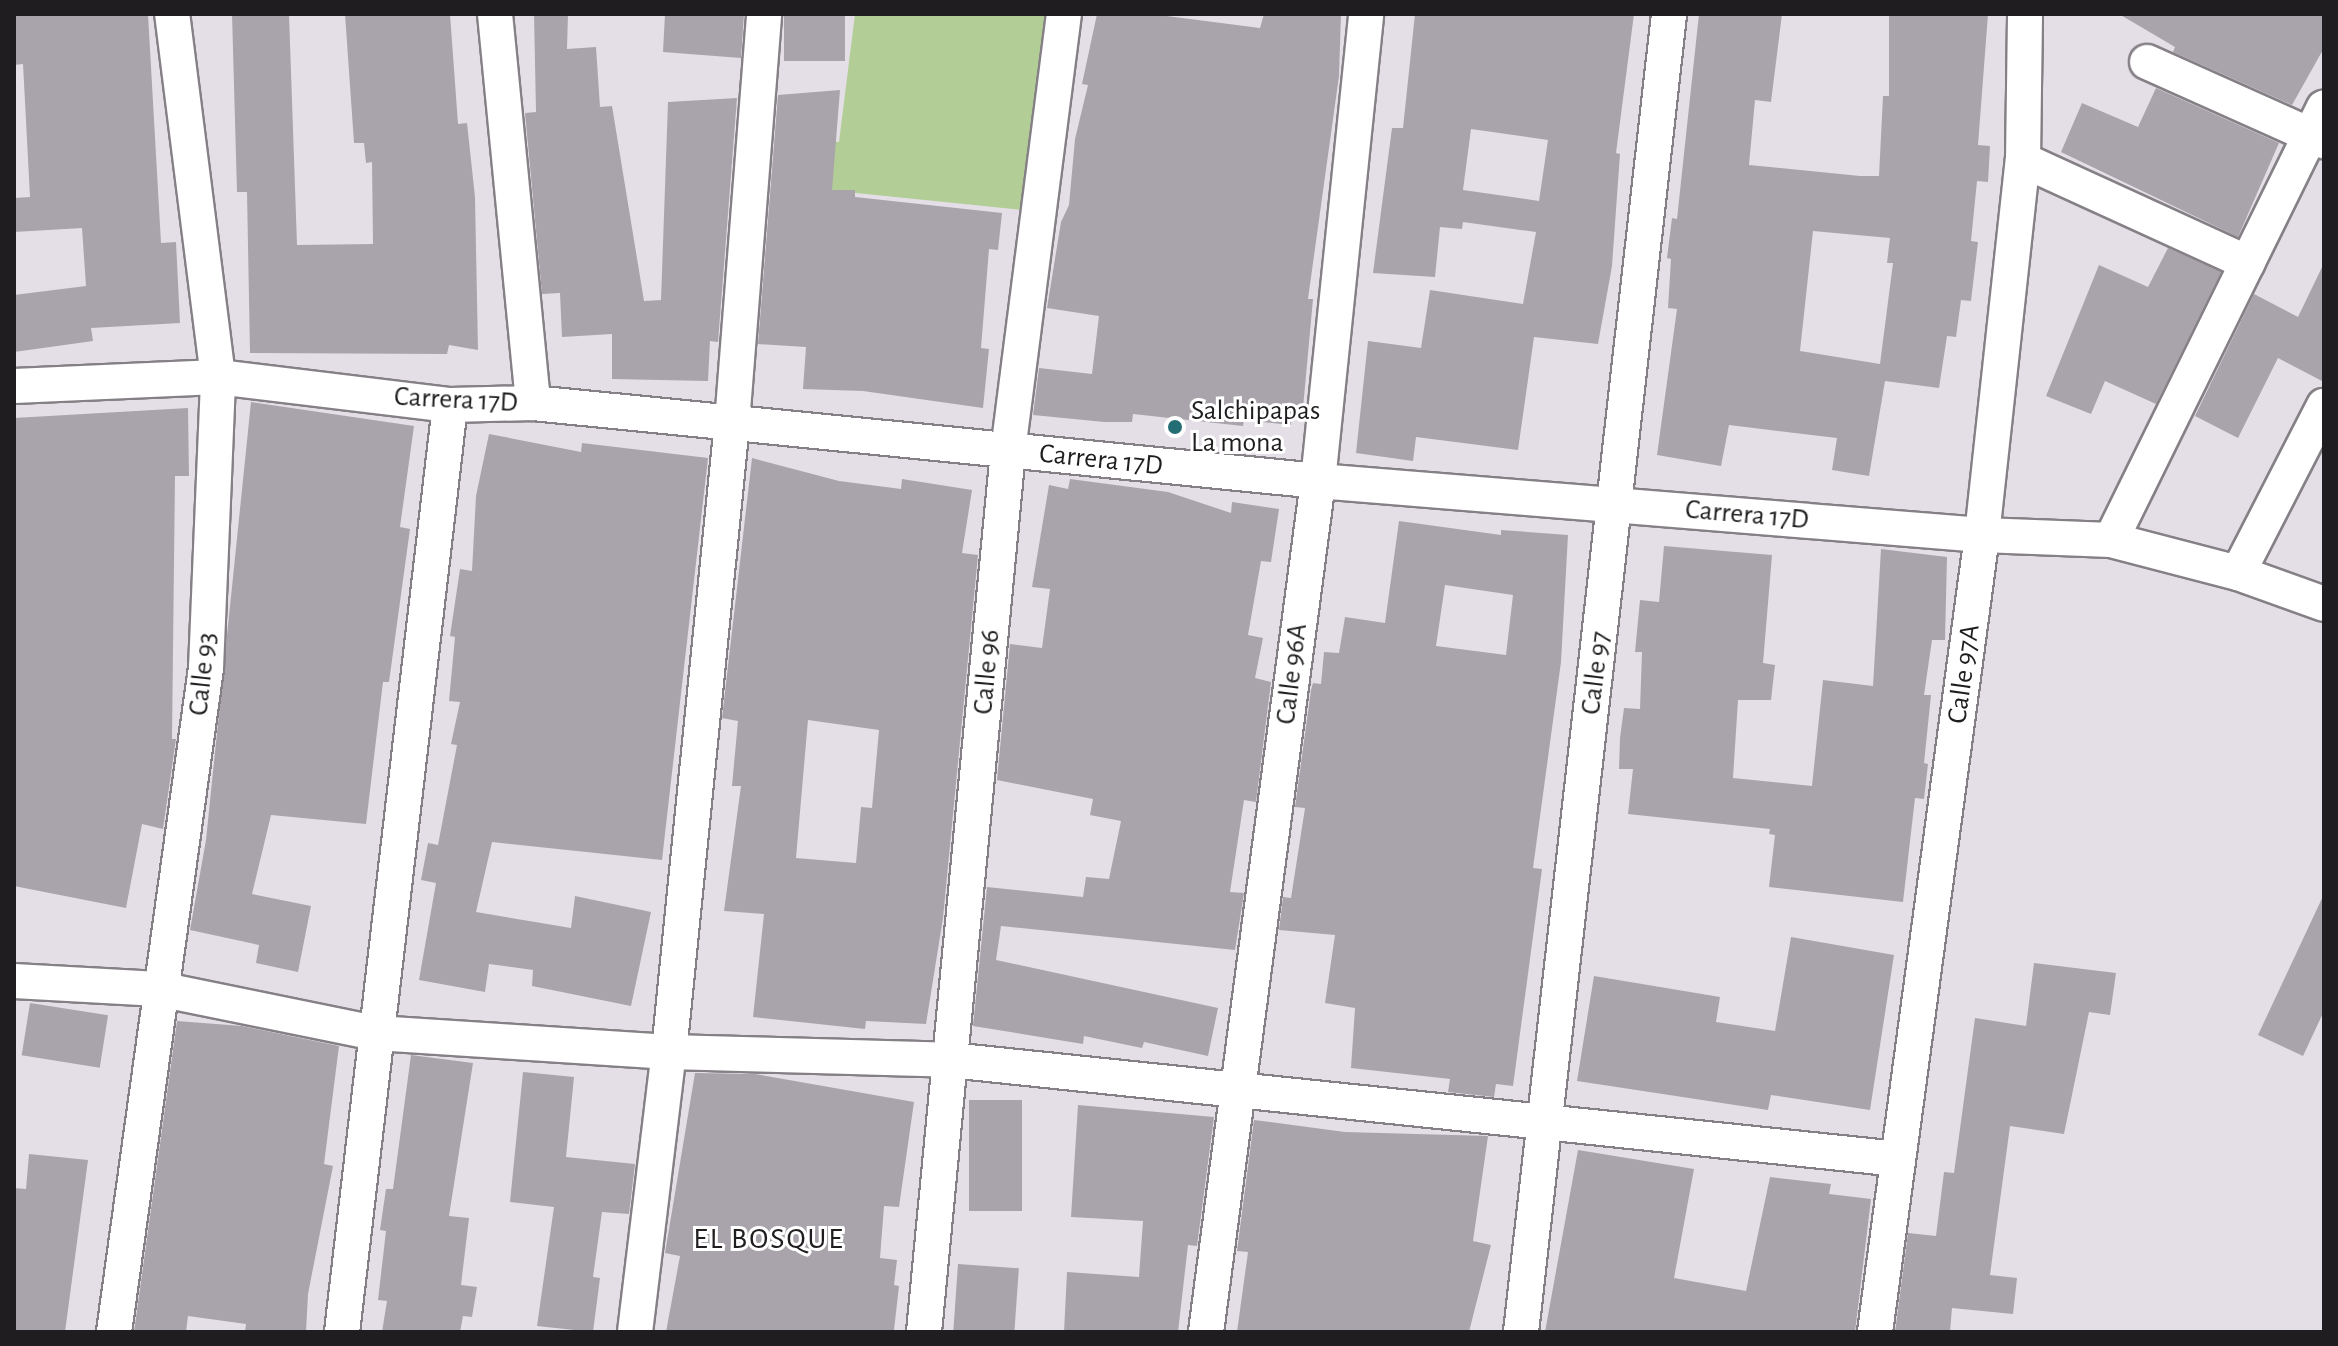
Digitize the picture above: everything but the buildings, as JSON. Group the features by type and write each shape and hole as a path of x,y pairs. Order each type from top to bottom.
{"street":[{"name":"Calle 93","path":"114,1332 159,989 206,668 218,377 172,14"},
{"path":"495,14 533,403"},
{"path":"635,1332 669,1052 732,423 764,14"},
{"name":"Calle 96","path":"924,1332 1008,451 1064,14"},
{"name":"Calle 96A","path":"1206,1332 1318,481 1366,14"},
{"name":"Calle 97","path":"1521,1332 1669,14"},
{"name":"Calle 97A","path":"1875,1332 1982,535 2023,160 2025,14"},
{"path":"2111,540 2248,263 2320,128 2147,62"},
{"path":"2023,160 2248,263"},
{"name":"Carrera 17D","path":"14,386 218,377 450,405 533,403 1318,481 1982,535 2111,540 2238,573 2324,604"},
{"path":"342,1332 450,405"},
{"path":"2238,573 2324,406"},
{"path":"14,981 159,989 376,1033 669,1052 950,1060 1237,1092 1544,1119 1898,1159"}],"green space":[{"path":"855,14 1045,14 1024,210 778,185 783,137 839,142"}],"place":[{"name":"Salchipapas La mona","path":"1175,427"}],"district":[{"name":"EL BOSQUE","path":"769,1239"}]}
